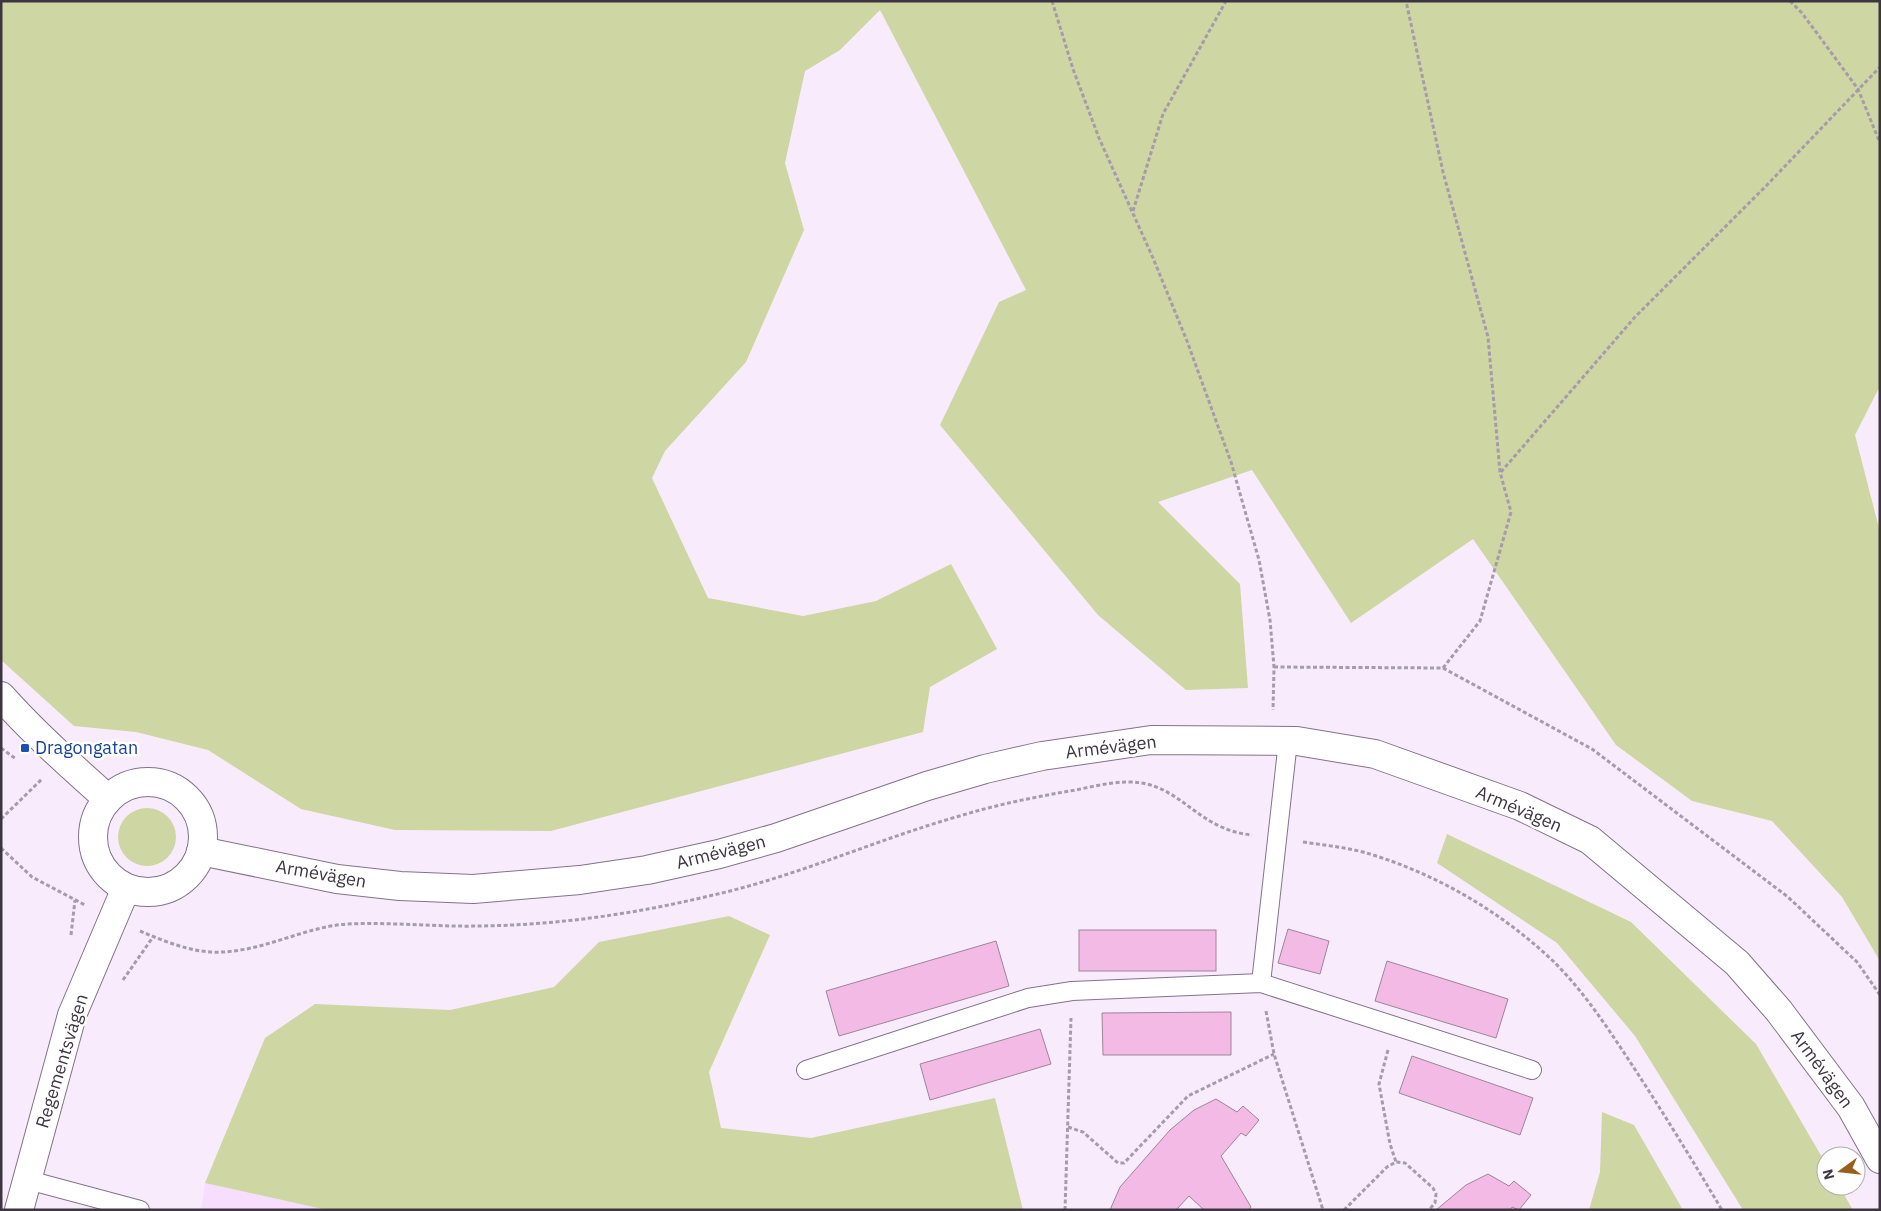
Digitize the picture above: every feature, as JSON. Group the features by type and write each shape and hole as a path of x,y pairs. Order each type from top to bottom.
{"street":[{"path":"1,696 56,752 108,800"},
{"name":"Armévägen","path":"201,851 337,879 400,886 473,889 580,880 647,870 719,854 776,838 927,786 986,769 1042,756 1151,740 1297,741 1375,754 1520,806 1590,840 1743,970 1780,1011 1851,1107 1880,1159"},
{"path":"150,782 172,787 191,803 198,813 203,837 201,851 196,864 187,876 168,888 145,892 126,888 115,881 99,864 93,842 93,828 100,811 116,792 136,784 150,782"},
{"name":"Regementsvägen","path":"19,1210 72,1015 126,888"}],"lane":[{"path":"1261,983 1288,741"},
{"path":"806,1070 1028,998 1072,991 1261,983 1532,1070"},
{"path":"28,1180 140,1210"}],"path":[{"path":"1052,1 1073,69 1099,138 1187,341 1231,462 1259,560 1270,620 1274,667 1273,717 1288,741"},
{"path":"1132,211 1163,114 1226,1"},
{"path":"1406,1 1443,172 1488,337 1500,472 1511,512 1480,621 1443,668"},
{"path":"1790,1 1802,13 1858,89 1880,143"},
{"path":"1500,472 1636,317 1766,186 1880,67"},
{"path":"1274,667 1443,668 1600,755 1788,897 1857,962 1880,995"},
{"path":"1,848 32,877 114,919 153,937 192,950 222,952 250,948 324,928 344,925 480,926 556,922 622,914 753,885 791,874 970,813 1026,798 1126,782 1142,784 1178,797 1204,817 1224,828 1242,834 1332,846 1362,852 1395,862 1462,894 1510,924 1552,960 1583,994 1624,1053 1722,1210"},
{"path":"1261,983 1274,1054 1323,1210"},
{"path":"1065,1210 1072,991"},
{"path":"1395,1026 1380,1084 1390,1144 1396,1162"},
{"path":"1068,1127 1083,1132 1118,1163 1124,1162 1188,1096 1274,1054"},
{"path":"1344,1210 1387,1168 1396,1162 1405,1163 1433,1188 1436,1194 1435,1203 1429,1210"}],"shaded area":[{"path":"205,1183 327,1210 201,1210"}],"green space":[{"path":"1,1 1880,1 1880,386 1855,435 1880,532 1880,961 1842,897 1772,821 1692,801 1616,745 1473,539 1351,623 1252,470 1158,502 1240,584 1248,688 1186,690 1098,615 940,425 999,302 1026,290 880,10 840,50 805,71 785,163 804,230 746,362 665,451 652,478 708,598 803,616 876,601 951,564 997,649 930,687 923,732 551,831 395,830 301,809 208,750 136,732 74,726 1,660"},
{"path":"141,808 153,808 168,816 176,831 176,843 168,858 153,866 141,866 126,858 118,843 118,831 126,816"},
{"path":"1447,834 1631,922 1756,1044 1816,1147 1816,1196 1845,1196 1853,1210 1743,1210 1635,1036 1557,943 1437,863"},
{"path":"729,916 770,935 709,1072 721,1128 811,1138 995,1098 1023,1210 327,1210 205,1183 265,1038 315,1004 450,1010 554,987 599,942"},
{"path":"1602,1112 1634,1125 1683,1210 1589,1210 1600,1172"}],"building":[{"path":"1288,929 1329,941 1320,974 1278,963"},
{"path":"1079,930 1216,930 1216,971 1079,971"},
{"path":"996,941 1009,986 839,1036 826,991"},
{"path":"1387,961 1508,999 1496,1038 1375,1001"},
{"path":"1231,1012 1231,1055 1103,1055 1102,1013"},
{"path":"1040,1029 1051,1064 930,1100 920,1064"},
{"path":"1412,1056 1533,1098 1520,1135 1399,1093"},
{"path":"1216,1099 1237,1112 1243,1106 1259,1120 1246,1136 1241,1133 1221,1156 1251,1207 1249,1210 1204,1210 1189,1196 1176,1210 1110,1210 1120,1187 1170,1130 1194,1110"},
{"path":"1488,1174 1509,1186 1514,1181 1531,1195 1519,1210 1512,1207 1510,1210 1436,1210 1466,1185"}],"place":[{"name":"Dragongatan","path":"25,748"}]}
